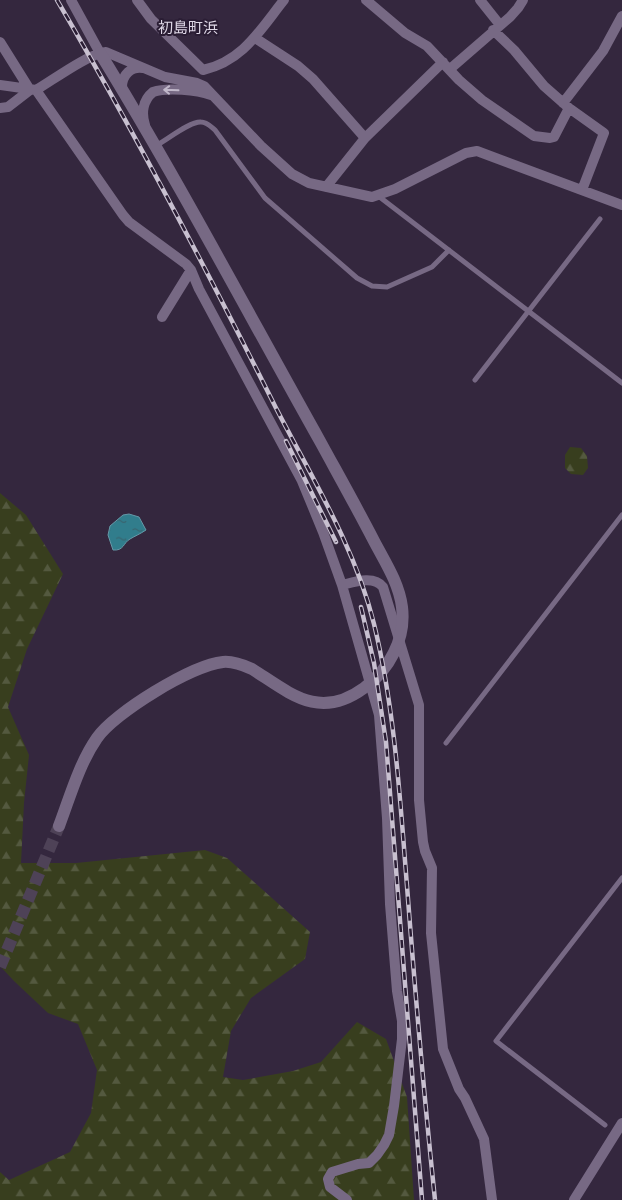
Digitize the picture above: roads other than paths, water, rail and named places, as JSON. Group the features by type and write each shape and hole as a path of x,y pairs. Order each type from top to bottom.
{"street":[{"path":"71,0 155,143"},
{"path":"137,0 151,19 203,70"},
{"path":"203,70 220,66 255,38 284,0"},
{"path":"366,0 405,33 427,46 482,100 534,136 550,138 554,137 566,105 603,51 622,16"},
{"path":"480,0 514,50 544,86 604,134 582,190"},
{"path":"326,187 365,138 446,66 515,12 523,0"},
{"path":"255,38 298,66 313,79 365,138"},
{"path":"0,42 123,216 186,264 191,270 199,289 302,481 342,585 379,715 388,818 390,904 397,991 402,1021 394,1106 389,1134 384,1146 369,1163 358,1164 332,1172 328,1179 330,1187 348,1200"},
{"path":"0,108 8,107 33,90 100,52 112,54 165,77 198,83 208,90 243,129 292,174 304,181 366,196 377,195 395,189 466,153 477,151 622,205"},
{"path":"122,88 122,81 129,71 135,68 143,68"},
{"path":"198,83 203,70"},
{"path":"0,85 33,90"},
{"path":"60,826 89,750 103,729 131,706 204,666 225,662 243,665 306,701 320,704 335,701 360,691 378,676 394,652 402,627 402,608 397,586 391,572 144,122 143,112 147,98 153,92 163,90 193,91 208,94 218,101"},
{"path":"162,317 191,270"},
{"path":"342,585 374,581 383,587 419,705 420,800 423,842 432,868 431,933 443,1049 459,1089 484,1139 492,1200"},
{"path":"574,1200 622,1124"}],"lane":[{"path":"155,143 194,124 201,122 209,125 215,130 265,198 366,284 387,287 396,284 432,267 449,250"},
{"path":"377,195 622,383"},
{"path":"475,380 600,219"},
{"path":"446,743 622,515"},
{"path":"605,1124 496,1041 622,878"}],"water":[{"path":"129,514 139,517 146,530 130,539 121,548 113,550 108,535 110,526 123,515"}],"tunnel":[{"path":"0,967 59,826"}],"railway":[{"path":"57,0 170,202 224,305 331,513 366,595 381,656 396,755 435,1200"},
{"path":"286,441 336,542"},
{"path":"361,607 374,663 386,742 422,1200"}],"district":[{"name":"初島町浜","path":"188,27"}]}
